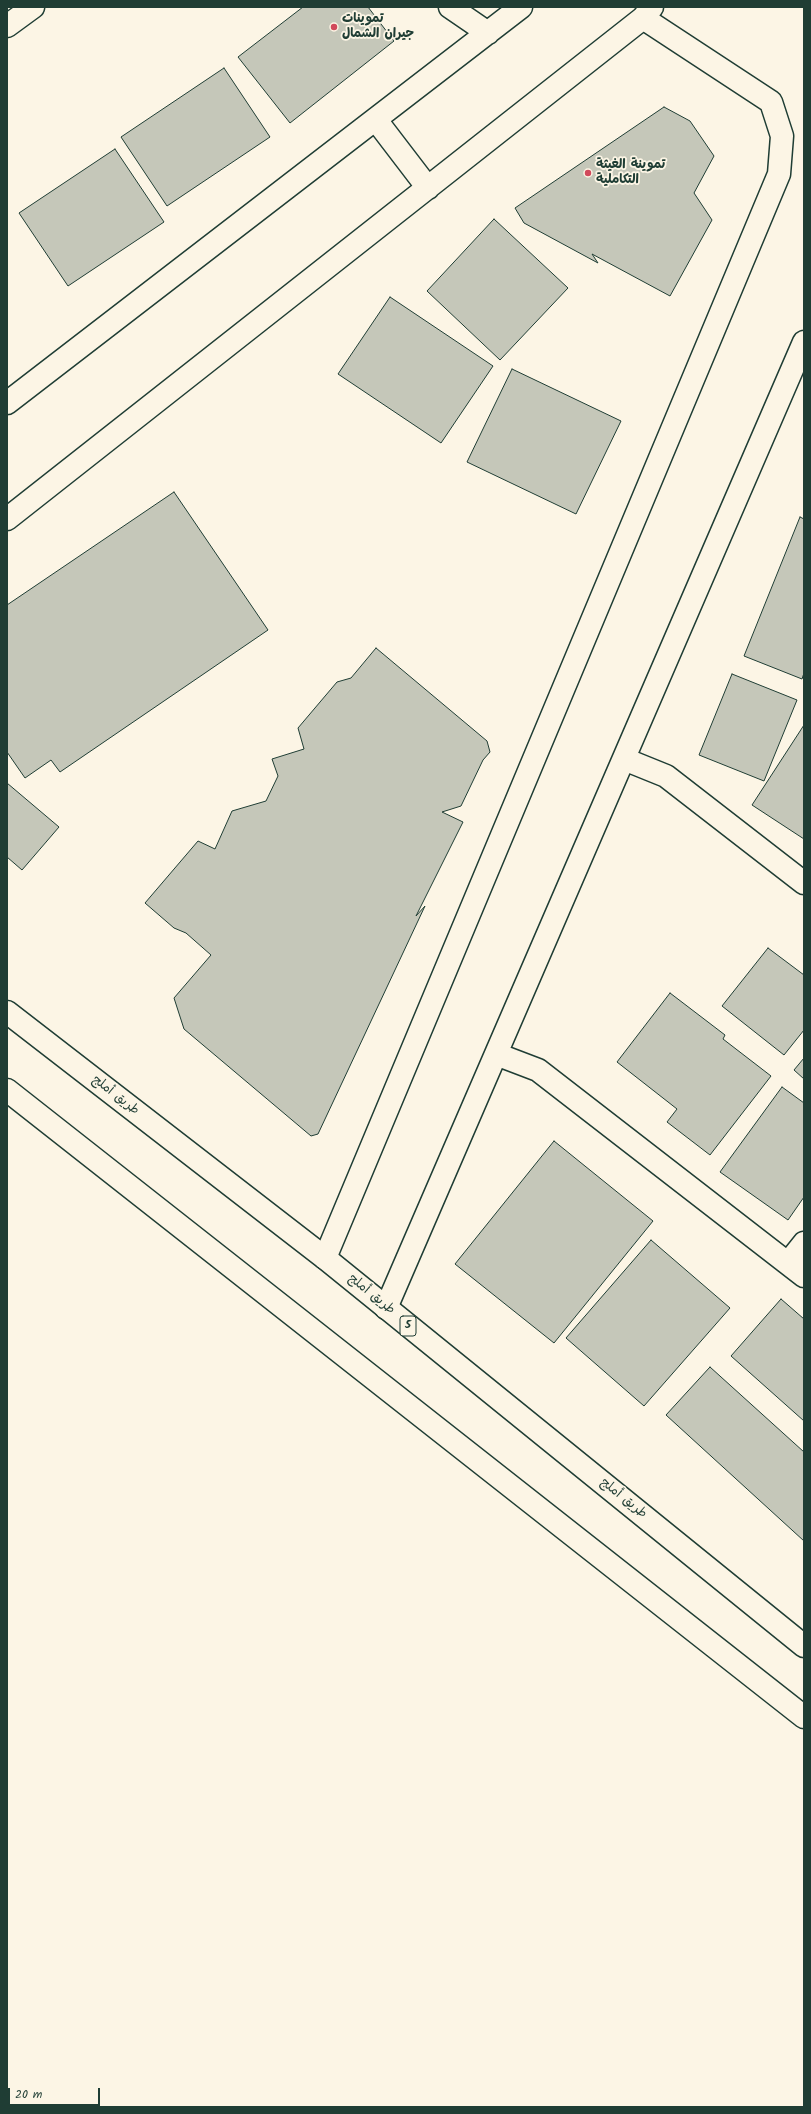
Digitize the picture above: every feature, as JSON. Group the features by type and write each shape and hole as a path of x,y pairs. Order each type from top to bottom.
{"main road":[{"path":"7,26 33,7"},
{"path":"450,7 488,33"},
{"path":"7,403 521,7"},
{"path":"7,519 428,188 647,12 771,102 782,136 779,174 325,1258"},
{"path":"376,120 428,188"},
{"path":"386,1308 804,342"},
{"path":"624,759 666,776 804,883"},
{"name":"طريق أملج","path":"7,1012 325,1258 804,1646"},
{"path":"496,1054 538,1070 796,1269 804,1243"},
{"path":"7,1090 804,1718"}],"building":[{"path":"303,7 368,7 394,41 290,123 238,57"},
{"path":"224,68 270,137 167,206 121,137"},
{"path":"664,107 690,121 714,156 694,193 712,220 670,296 592,254 598,263 524,223 515,208"},
{"path":"115,149 164,222 68,286 19,213"},
{"path":"494,219 568,288 500,360 427,291"},
{"path":"390,297 493,366 441,443 338,374"},
{"path":"512,369 621,421 576,514 467,462"},
{"path":"174,492 268,630 60,772 51,760 25,778 7,752 7,605"},
{"path":"800,517 804,519 804,673 802,679 744,656"},
{"path":"376,648 487,741 490,752 483,760 461,806 442,812 463,822 416,916 425,906 318,1134 311,1136 184,1029 174,998 211,955 186,933 174,928 145,903 198,841 215,849 232,811 266,801 278,776 272,759 304,749 298,728 337,682 351,678"},
{"path":"732,674 797,700 764,781 699,755"},
{"path":"804,725 804,839 752,805"},
{"path":"7,783 59,827 22,870 7,857"},
{"path":"768,948 804,975 804,1030 784,1055 722,1006"},
{"path":"670,993 725,1035 723,1039 771,1076 710,1155 667,1122 677,1109 617,1062"},
{"path":"804,1058 804,1079 794,1070"},
{"path":"782,1087 804,1103 804,1197 788,1220 720,1172"},
{"path":"554,1141 653,1221 554,1343 455,1264"},
{"path":"651,1240 730,1308 644,1406 566,1338"},
{"path":"781,1299 804,1319 804,1421 731,1356"},
{"path":"710,1367 804,1452 804,1541 666,1415"}],"place":[{"name":"تموينات جيران الشمال","path":"334,27"},
{"name":"تموينة الغيثة التكاملية","path":"588,173"}]}
